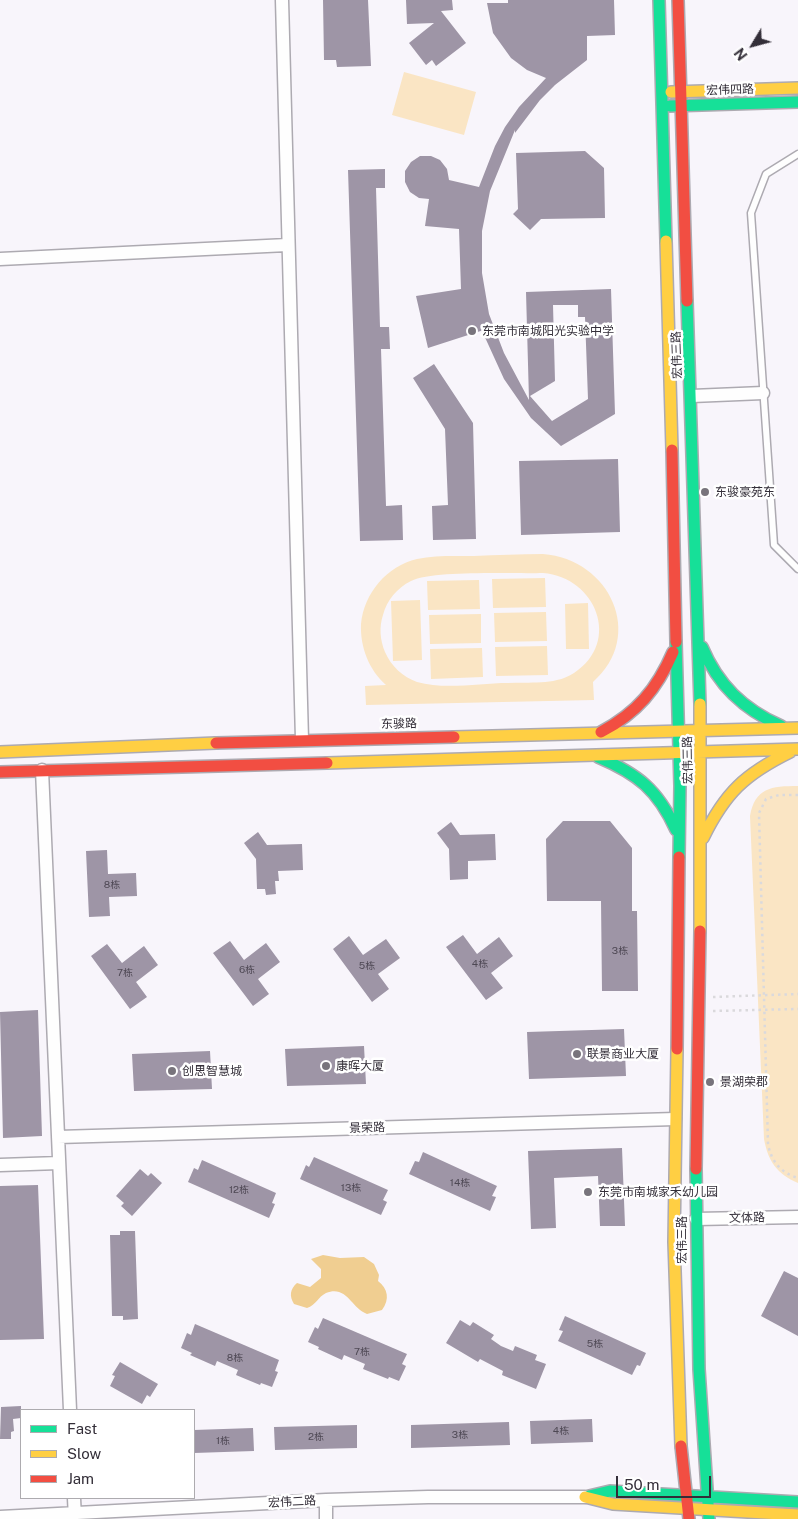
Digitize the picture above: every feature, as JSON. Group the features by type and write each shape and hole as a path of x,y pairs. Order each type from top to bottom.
{"main road":[{"name":"宏伟三路","path":"658,0 679,752 674,1242 679,1415 688,1514"},
{"name":"宏伟三路","path":"678,0 692,396 701,732 696,1220 699,1420 708,1514"},
{"name":"宏伟四路","path":"662,92 798,88"},
{"name":"宏伟四路","path":"662,106 798,102"},
{"path":"698,636 708,662 727,690 740,703 762,718 793,729"},
{"path":"595,735 619,723 643,704 662,679 676,645"},
{"name":"东骏路","path":"0,752 302,739 595,735 793,729"},
{"path":"0,772 797,749"},
{"path":"701,843 726,795 746,775 797,749"},
{"path":"593,755 639,776 657,794 679,836"},
{"name":"宏伟二路","path":"585,1497 610,1491 706,1495 798,1502"},
{"name":"宏伟二路","path":"585,1497 613,1504 688,1514 798,1515"}],"street":[{"path":"282,0 302,739"},
{"path":"0,259 288,245"},
{"path":"692,396 763,393"},
{"path":"42,770 70,1409"},
{"name":"景荣路","path":"58,1138 675,1119"},
{"path":"0,1165 60,1163"},
{"name":"文体路","path":"696,1220 798,1217"},
{"name":"宏伟二路","path":"0,1517 75,1516 326,1500 428,1497 585,1497"},
{"path":"74,1499 75,1516"},
{"path":"326,1500 326,1519"}],"lane":[{"path":"798,154 766,174 751,213 774,545 798,569"}],"path":[{"path":"798,795 779,795 766,799 759,813 763,1010 770,1156 781,1169 798,1178"},
{"path":"699,997 798,994"},
{"path":"699,1011 798,1008"}],"shaded area":[{"path":"404,72 476,92 464,135 392,115"},
{"path":"543,554 567,559 587,570 602,585 613,603 618,623 617,643 609,663 593,682 594,700 366,705 365,686 386,685 370,665 367,658 362,641 361,624 363,613 372,592 387,574 406,563 424,558","holes":["474,573 543,573 562,577 577,586 589,598 596,613 599,629 597,645 589,660 574,673 559,680 439,686 417,682 402,674 385,652 381,638 381,629 387,604 401,587 411,581 437,575"]},
{"path":"545,578 546,607 493,608 492,579"},
{"path":"479,580 480,609 428,610 427,581"},
{"path":"420,600 422,660 393,661 391,601"},
{"path":"588,603 589,649 566,649 565,604"},
{"path":"546,612 547,641 495,642 494,613"},
{"path":"481,614 481,643 430,644 429,615"},
{"path":"547,646 548,675 496,676 495,647"},
{"path":"482,648 483,677 431,679 430,649"},
{"path":"798,786 798,1183 784,1175 775,1166 768,1154 764,1139 750,816 756,799 766,790"},
{"path":"323,1255 340,1258 364,1257 374,1264 379,1275 378,1281 384,1287 387,1294 385,1306 382,1310 367,1314 344,1295 333,1291 326,1293 307,1308 294,1304 291,1293 297,1283 310,1287 321,1278 321,1269 311,1259"}],"building":[{"path":"323,0 368,0 371,66 337,67 336,60 324,60"},
{"path":"406,0 452,0 453,10 441,11 466,43 436,66 432,60 426,65 409,43 434,23 407,24"},
{"path":"508,0 614,0 615,35 587,36 587,60 555,85 540,100 515,133 515,130 490,191 482,231 482,273 489,314 504,353 529,400 526,292 611,289 615,414 561,446 531,418 504,379 483,333 493,327 428,348 416,296 461,289 459,229 425,226 429,199 419,198 410,192 405,182 405,171 411,162 420,156 431,156 440,160 447,169 449,180 479,187 495,146 505,127 519,107 546,78 527,70 511,58 493,33 487,3 508,3","holes":["553,305 578,305 578,317 585,317 588,399 552,421 530,396 555,381"]},
{"path":"585,151 604,168 605,218 541,219 530,230 513,214 518,209 516,153"},
{"path":"385,169 385,188 376,188 380,327 389,327 390,349 381,349 386,506 402,505 403,540 360,541 348,170"},
{"path":"434,364 473,423 476,539 433,540 432,506 448,505 445,429 413,378"},
{"path":"618,459 620,532 521,535 519,461"},
{"path":"563,821 610,821 632,848 632,911 637,911 638,991 602,991 601,901 547,901 546,839"},
{"path":"451,822 460,835 495,834 496,860 468,861 468,879 450,880 449,849 437,833"},
{"path":"258,832 267,845 302,844 303,870 278,871 279,881 275,881 276,894 266,895 265,889 257,889 256,859 244,843"},
{"path":"107,850 108,874 136,873 137,896 109,897 110,916 89,917 86,851"},
{"path":"463,935 477,954 499,937 513,956 491,973 503,988 486,1000 446,947"},
{"path":"349,936 363,955 386,939 400,958 378,974 389,989 372,1002 333,949"},
{"path":"230,941 244,960 266,943 280,962 258,979 269,994 253,1006 213,953"},
{"path":"107,944 122,963 144,946 158,965 136,982 147,997 130,1009 91,956"},
{"path":"38,1010 42,1136 3,1138 0,1012"},
{"name":"联景商业大厦","path":"624,1029 626,1076 529,1079 527,1032"},
{"name":"康晖大厦","path":"364,1046 366,1084 287,1086 285,1049"},
{"name":"创思智慧城","path":"210,1051 212,1089 134,1091 132,1054"},
{"path":"622,1148 625,1226 600,1226 598,1176 554,1178 556,1228 531,1229 528,1151"},
{"path":"423,1152 497,1186 492,1196 496,1197 490,1211 409,1174 415,1161 419,1162"},
{"path":"314,1157 388,1190 383,1200 387,1202 381,1215 300,1179 306,1165 309,1167"},
{"path":"202,1160 276,1193 272,1203 275,1204 269,1218 188,1182 194,1168 198,1170"},
{"path":"140,1169 148,1176 151,1173 162,1183 132,1216 121,1206 124,1203 116,1196"},
{"path":"38,1185 44,1339 0,1340 0,1186"},
{"path":"120,1231 135,1231 138,1319 123,1320 123,1316 112,1316 110,1235 120,1235"},
{"path":"784,1271 798,1278 798,1336 761,1316"},
{"path":"565,1316 646,1353 640,1366 637,1365 632,1375 558,1341 563,1331 559,1330"},
{"path":"323,1318 407,1354 402,1364 406,1366 399,1381 389,1377 388,1379 363,1369 365,1364 344,1355 342,1360 318,1349 319,1347 308,1342 315,1327 318,1329"},
{"path":"460,1320 470,1326 473,1322 494,1335 491,1339 501,1346 513,1351 515,1346 537,1355 535,1360 546,1364 536,1389 502,1375 503,1371 480,1359 478,1362 446,1343"},
{"path":"195,1324 279,1360 275,1371 278,1372 272,1387 261,1383 260,1385 236,1375 238,1370 217,1361 215,1366 190,1355 192,1353 181,1348 187,1333 191,1335"},
{"path":"120,1362 158,1384 150,1397 147,1395 142,1404 110,1386 115,1376 112,1375"},
{"path":"21,1406 20,1418 13,1419 14,1431 11,1432 11,1439 0,1439 1,1407"},
{"path":"592,1419 593,1442 531,1444 530,1421"},
{"path":"509,1422 510,1445 411,1448 411,1425"},
{"path":"357,1425 357,1448 275,1450 274,1427"},
{"path":"253,1428 254,1451 195,1453 195,1430"}],"traffic: fast":[{"path":"659,0 666,241"},
{"path":"670,106 798,102"},
{"path":"687,301 700,704"},
{"path":"676,642 680,786 679,857"},
{"path":"702,647 708,661 733,694 755,712 781,726"},
{"path":"598,757 625,770 645,785 662,804 676,830"},
{"path":"696,1169 699,1369 709,1519"},
{"path":"589,1496 610,1491 798,1502"}],"traffic: slow":[{"path":"671,92 798,88"},
{"path":"666,241 672,450"},
{"path":"700,704 700,931"},
{"path":"454,737 798,728"},
{"path":"0,752 216,743"},
{"path":"327,763 798,749"},
{"path":"703,838 711,822 738,786 761,768 790,752"},
{"path":"677,1049 674,1242 681,1446"},
{"path":"585,1497 613,1504 798,1515"}],"traffic: jam":[{"path":"678,0 687,301"},
{"path":"672,450 676,642"},
{"path":"601,732 625,717 644,699 653,689 673,652"},
{"path":"216,743 454,737"},
{"path":"0,772 327,763"},
{"path":"677,1049 679,857"},
{"path":"696,1169 700,931"},
{"path":"681,1446 689,1519"}],"place":[{"name":"东莞市南城阳光实验中学","path":"472,331"},
{"name":"东骏豪苑东","path":"705,492"},
{"name":"联景商业大厦","path":"577,1054"},
{"name":"康晖大厦","path":"326,1066"},
{"name":"创思智慧城","path":"172,1071"},
{"name":"景湖荣郡","path":"710,1082"},
{"name":"东莞市南城家禾幼儿园","path":"588,1192"}]}
